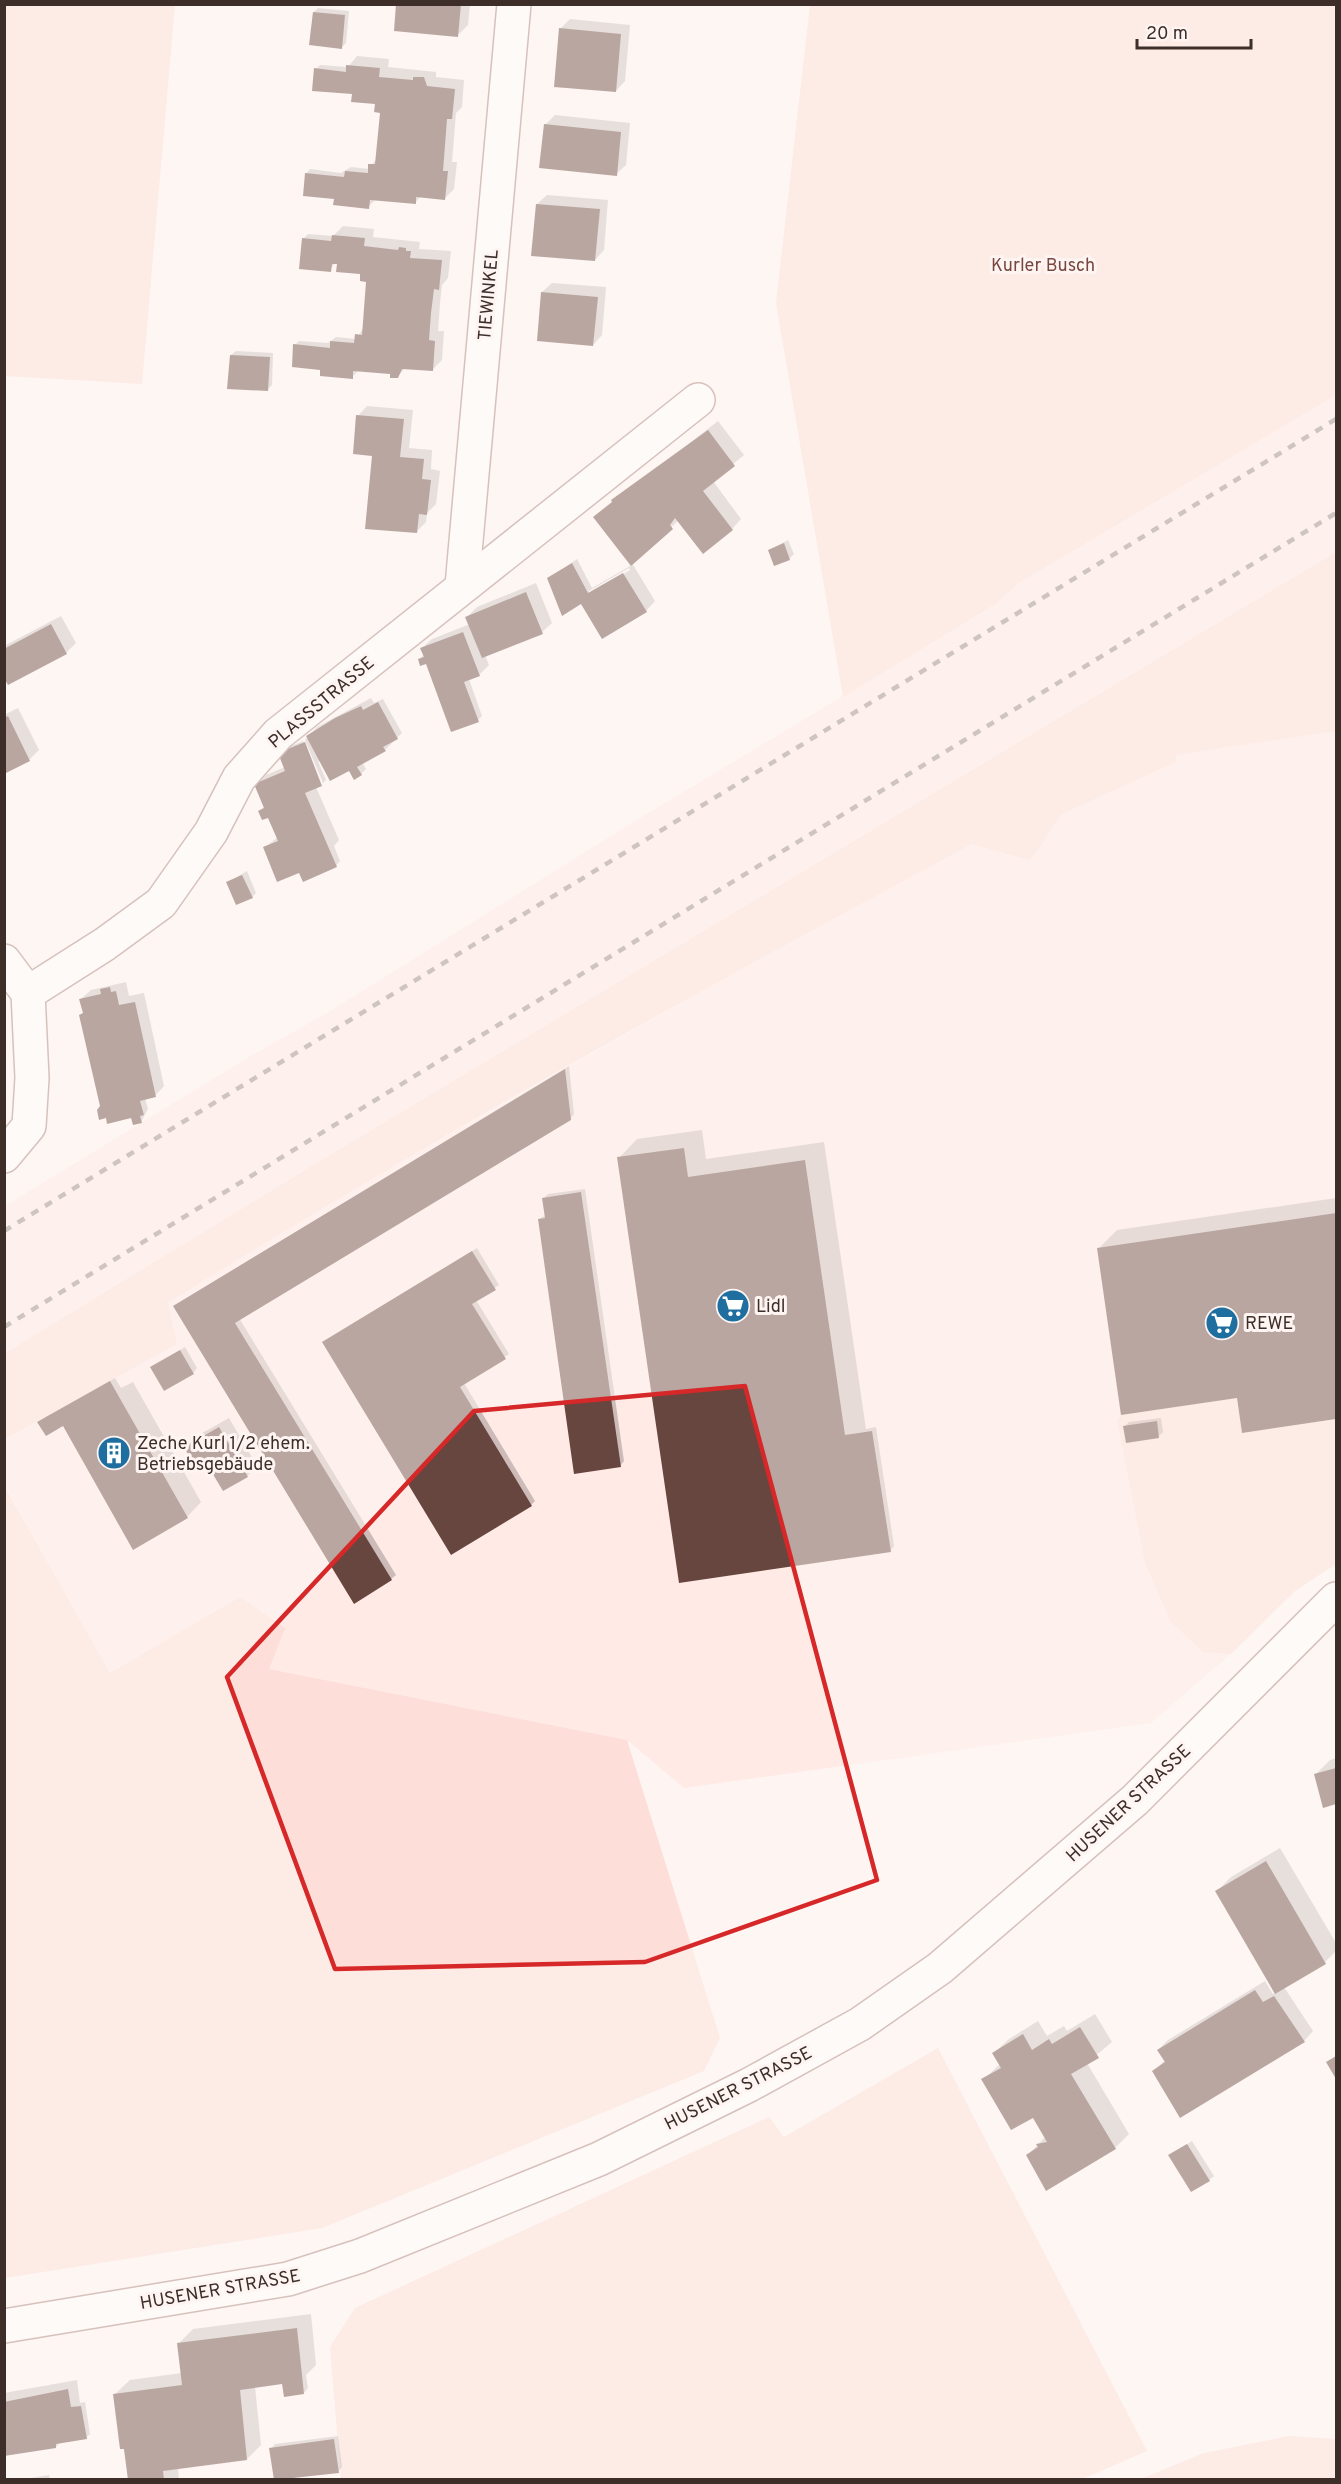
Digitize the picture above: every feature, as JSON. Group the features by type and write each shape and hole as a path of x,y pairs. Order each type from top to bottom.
{"street":[{"name":"TIEWINKEL","path":"462,586 514,4"},
{"name":"PLASSSTRASSE","path":"28,993 105,944 161,903 211,832 239,778 278,734 698,400"},
{"path":"4,961 28,993 32,1068 29,1126 4,1156"},
{"name":"HUSENER STRASSE","path":"4,2326 288,2279 360,2256 599,2159 770,2074 860,2024 940,1968 1135,1800 1336,1599"}],"highlighted area":[{"path":"745,1386 877,1880 645,1962 335,1969 227,1677 474,1411"}],"shaded area":[{"path":"1336,395 1336,552 315,1164 5,1353 5,1206 254,1054 327,1013 632,823 997,603 1019,583"},
{"path":"1336,631 1336,1564 1295,1591 1231,1654 1151,1723 684,1788 627,1740 269,1669 240,1597 110,1674 5,1485 4,1439 177,1344 168,1303 335,1199 783,945 972,844"}],"green space":[{"path":"4,5 175,5 142,384 5,376"},
{"name":"Kurler Busch","path":"810,5 1336,5 1336,395 1019,583 997,603 843,697 776,303"},
{"path":"1336,552 1336,731 1176,755 1176,762 1062,814 1029,860 972,844 566,1067 267,1242 168,1303 177,1344 5,1439 5,1353 315,1164"},
{"path":"1237,1398 1242,1433 1336,1419 1336,1564 1295,1591 1231,1654 1203,1652 1171,1622 1145,1563 1117,1420 1121,1415"},
{"path":"4,1485 110,1673 240,1597 285,1628 269,1669 627,1740 720,2038 704,2071 322,2228 5,2278"},
{"path":"938,2048 1147,2451 1080,2480 341,2479 330,2347 355,2308 769,2117 784,2137"},
{"path":"1289,2436 1336,2439 1336,2479 1141,2479 1204,2453"}],"building":[{"path":"396,4 461,4 458,37 394,31"},
{"path":"313,12 345,15 342,49 309,45"},
{"path":"559,28 621,34 616,92 554,87"},
{"path":"346,65 380,68 379,77 413,80 413,77 424,77 427,86 455,89 452,119 447,119 443,171 448,171 445,200 416,197 416,204 370,200 369,209 333,205 334,199 303,196 305,173 344,177 345,171 368,173 368,164 375,164 380,113 374,112 375,104 351,102 352,94 312,91 314,68 346,72"},
{"path":"544,124 621,132 617,176 539,168"},
{"path":"536,204 600,209 595,261 531,256"},
{"path":"332,235 365,238 364,246 398,250 399,247 406,248 406,251 411,251 410,258 442,260 439,290 434,289 431,313 429,340 435,341 433,371 402,369 398,378 390,378 390,374 353,371 353,379 320,376 320,370 292,367 293,344 330,348 330,341 354,343 355,334 362,335 366,282 360,281 360,274 336,272 337,264 332,264 331,272 299,269 302,238 331,241"},
{"path":"541,292 598,297 593,346 537,341"},
{"path":"230,355 270,357 268,391 227,389"},
{"path":"356,415 404,419 400,457 424,459 422,479 431,480 427,515 419,514 417,533 365,529 372,456 353,454"},
{"path":"708,430 735,466 703,491 733,530 703,554 675,518 670,525 673,529 631,566 593,517 612,502 611,500"},
{"path":"784,543 790,560 774,566 768,550"},
{"path":"572,563 588,593 623,573 647,612 602,639 581,604 562,616 547,578"},
{"path":"526,592 543,634 482,658 465,617"},
{"path":"51,624 67,654 8,685 4,678 4,649"},
{"path":"463,632 480,676 464,682 479,722 451,732 426,664 420,666 418,659 424,657 420,648"},
{"path":"378,702 398,739 383,747 386,751 357,767 362,775 354,780 349,771 330,781 306,736 335,718 361,706 363,710"},
{"path":"8,716 30,761 4,774 4,718"},
{"path":"305,742 322,786 305,793 337,867 303,882 299,873 277,882 263,847 278,841 268,818 262,820 258,811 264,808 254,784 285,771 278,753"},
{"path":"242,875 253,898 236,905 226,882"},
{"path":"110,987 111,992 116,991 119,1005 135,1002 156,1097 140,1101 144,1115 140,1116 142,1123 133,1125 131,1118 107,1124 106,1118 99,1120 97,1110 100,1106 79,1015 83,1013 79,999 101,994 100,989"},
{"path":"565,1069 571,1120 235,1323 392,1580 354,1604 173,1306"},
{"name":"Lidl","path":"684,1148 688,1177 805,1160 845,1435 872,1431 891,1552 679,1583 617,1157"},
{"path":"581,1192 621,1467 574,1474 538,1219 545,1218 542,1198"},
{"name":"REWE","path":"1336,1213 1336,1419 1242,1433 1237,1398 1121,1415 1097,1248"},
{"path":"472,1251 496,1290 472,1304 506,1359 460,1387 532,1506 451,1555 322,1342"},
{"path":"180,1350 194,1374 164,1391 150,1367"},
{"name":"Zeche Kurl 1/2 ehem. Betriebsgebäude","path":"110,1381 188,1518 133,1550 63,1426 46,1436 37,1422"},
{"path":"1157,1421 1159,1438 1126,1443 1123,1426"},
{"path":"219,1427 248,1477 223,1491 208,1466 198,1472 184,1447"},
{"path":"1336,1768 1336,1804 1323,1808 1314,1774"},
{"path":"1266,1861 1326,1964 1275,1994 1215,1891"},
{"path":"1255,1990 1263,2002 1274,1996 1305,2042 1180,2118 1152,2071 1165,2062 1157,2050"},
{"path":"1080,2027 1099,2058 1071,2074 1116,2149 1046,2191 1026,2155 1038,2147 1036,2144 1047,2142 1033,2118 1011,2130 981,2079 1001,2068 992,2053 1023,2034 1032,2050 1049,2039 1052,2044"},
{"path":"1336,2056 1336,2079 1326,2062"},
{"path":"1187,2144 1210,2181 1191,2192 1168,2155"},
{"path":"297,2328 304,2394 284,2397 282,2384 240,2390 247,2460 163,2471 164,2480 128,2480 124,2449 120,2449 113,2394 182,2385 177,2343"},
{"path":"68,2389 71,2407 81,2406 87,2439 56,2444 56,2448 4,2456 4,2402"},
{"path":"334,2439 339,2473 274,2480 269,2448"}],"railway":[{"path":"4,1231 1336,419"},
{"path":"4,1327 1336,513"}],"place":[{"name":"Lidl","path":"733,1306"},
{"name":"REWE","path":"1222,1323"},
{"name":"Zeche Kurl 1/2 ehem. Betriebsgebäude","path":"114,1453"}]}
